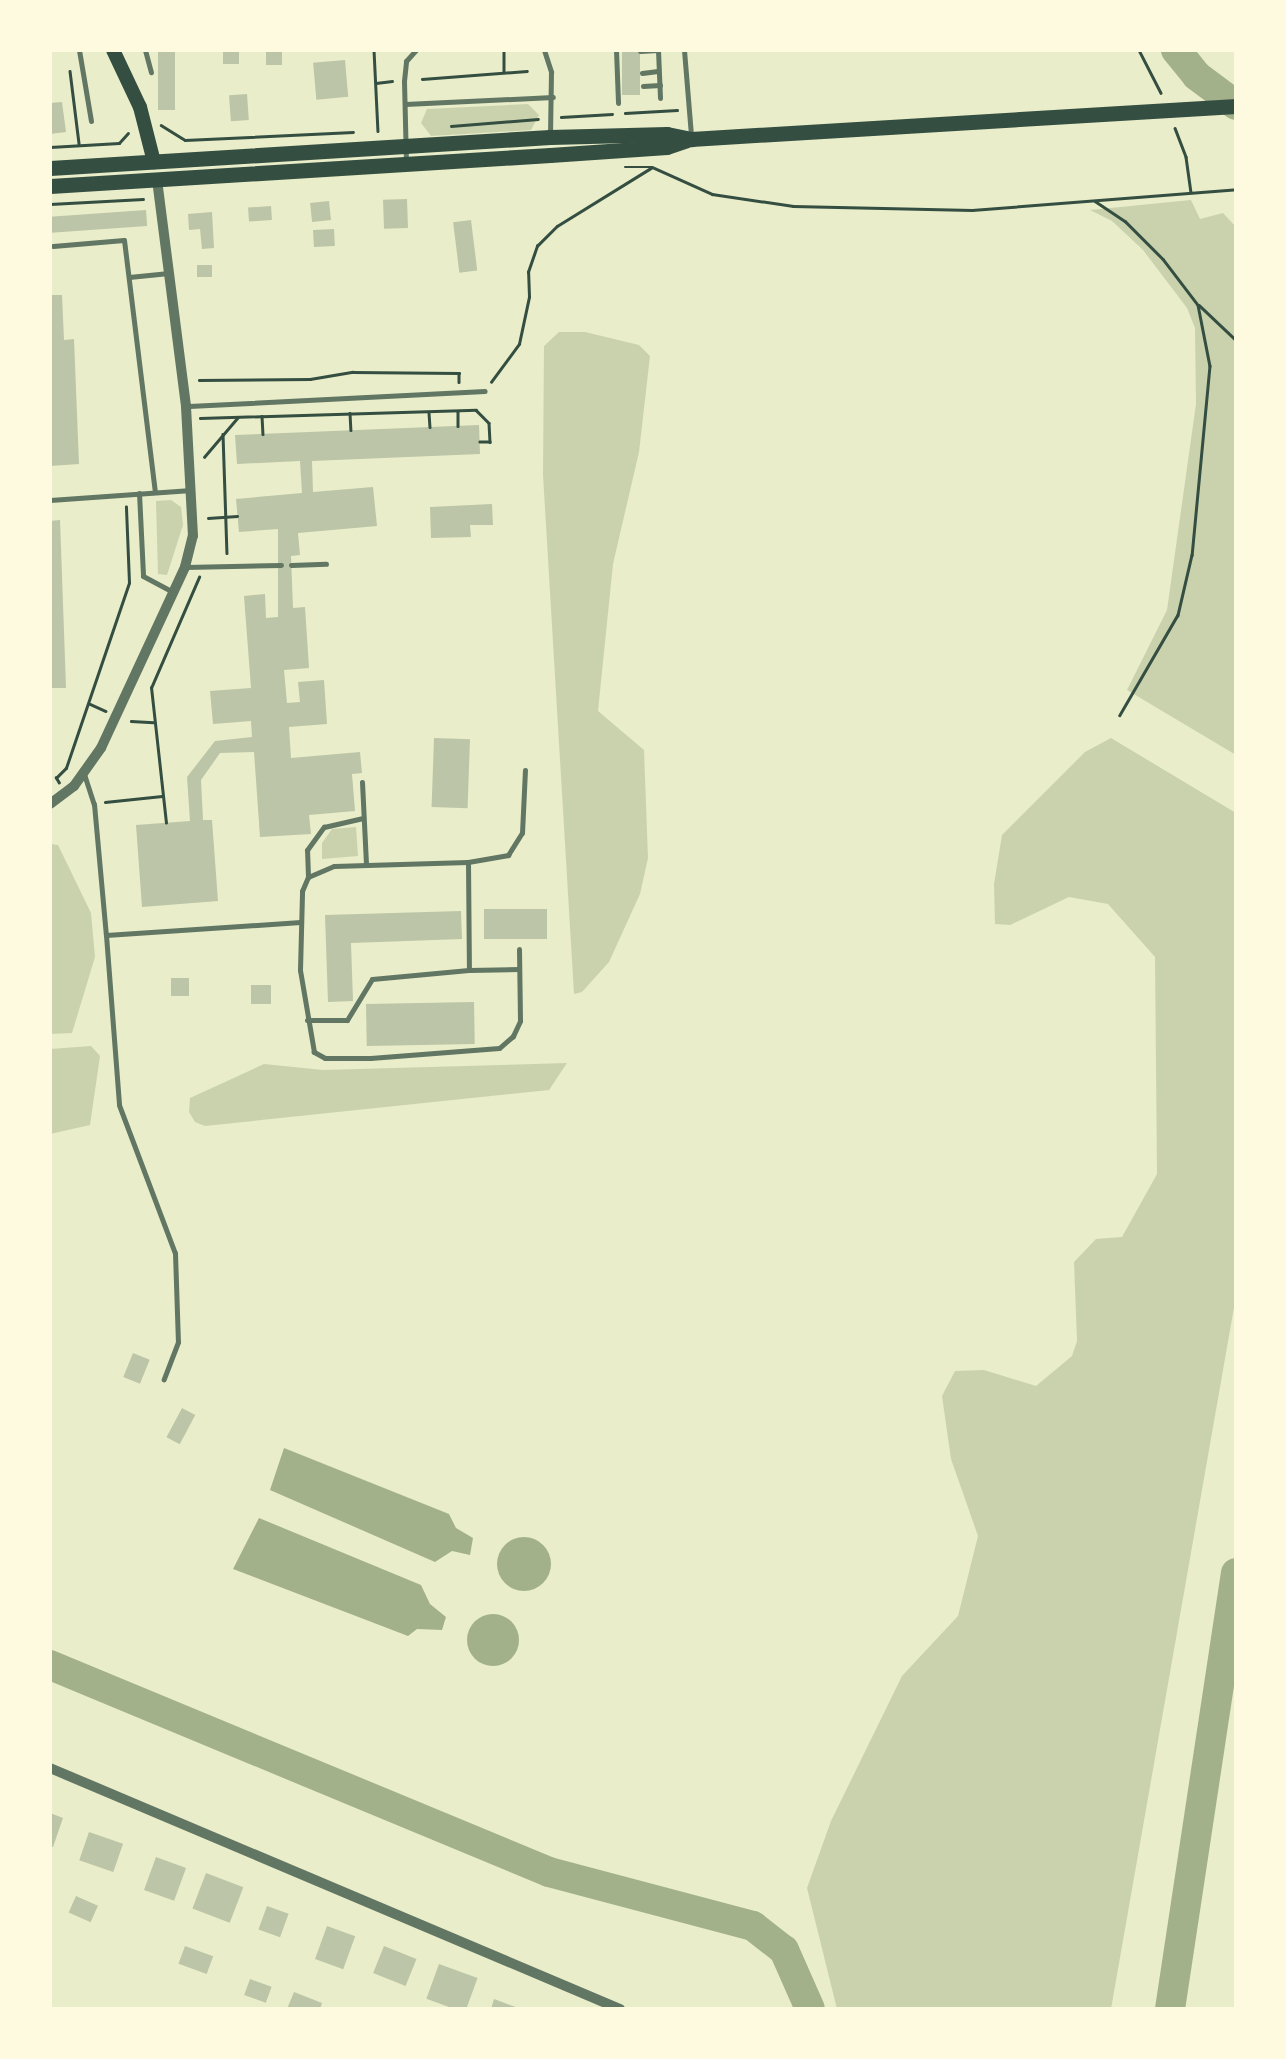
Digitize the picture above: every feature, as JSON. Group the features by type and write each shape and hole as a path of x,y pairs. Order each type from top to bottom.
{"main road":[{"path":"113,50 140,107 156,180"},
{"path":"50,168 154,162 406,137 667,134 691,138 1236,106"},
{"path":"50,186 550,156 666,147 691,138"}],"street":[{"path":"50,804 84,774 118,716 186,567 193,536 186,406 156,180"},
{"path":"50,1768 618,2007"}],"lane":[{"path":"79,50 91,121"},
{"path":"145,50 151,72"},
{"path":"406,164 404,80 406,61 416,50"},
{"path":"544,50 553,98 550,156"},
{"path":"640,52 658,50 660,98"},
{"path":"684,50 691,138"},
{"path":"618,52 618,103"},
{"path":"642,72 658,71"},
{"path":"642,86 660,85"},
{"path":"405,104 553,98"},
{"path":"52,246 124,240 155,491"},
{"path":"129,277 169,273"},
{"path":"186,406 485,391"},
{"path":"50,500 191,490"},
{"path":"139,493 143,576 173,592"},
{"path":"291,565 326,564"},
{"path":"186,567 281,565"},
{"path":"308,877 334,866 468,862 508,855 522,834 525,770"},
{"path":"84,774 94,804 119,1105 175,1253 178,1342 164,1379"},
{"path":"362,782 366,865"},
{"path":"364,818 324,827 308,850 301,922 306,1020 314,1052 326,1058 500,1048 513,1036 520,1021 519,949"},
{"path":"468,862 470,970"},
{"path":"106,935 301,922"},
{"path":"306,1020 347,1020 372,978 519,969"}],"path":[{"path":"374,50 378,130 406,137"},
{"path":"504,50 504,73"},
{"path":"70,69 80,146"},
{"path":"422,78 527,71"},
{"path":"376,83 404,80"},
{"path":"442,126 678,110 677,95"},
{"path":"162,127 186,140 359,132"},
{"path":"50,147 119,143 132,129"},
{"path":"485,391 519,344 529,297 528,272 537,246 556,226 652,167 712,194 793,206 972,210 1236,189"},
{"path":"50,204 140,198"},
{"path":"1094,200 1126,221 1163,259 1198,304 1236,340"},
{"path":"1120,715 1178,615 1192,555 1210,366 1198,304"},
{"path":"196,380 310,378 352,372 459,372 460,385"},
{"path":"458,410 458,426"},
{"path":"198,418 476,410 489,423 490,442 480,442"},
{"path":"429,411 430,427"},
{"path":"350,413 351,430"},
{"path":"200,461 239,416"},
{"path":"262,416 263,434"},
{"path":"224,434 228,567"},
{"path":"201,518 237,516"},
{"path":"94,804 162,796"}],"shaded area":[{"path":"528,104 539,115 531,130 431,136 421,123 427,109"},
{"path":"1191,200 1200,219 1223,213 1236,227 1236,755 1127,690 1167,610 1196,404 1195,328 1187,308 1143,250 1112,221 1090,210"},
{"path":"559,332 585,332 639,345 650,356 639,452 613,564 598,711 644,750 648,858 640,894 609,962 582,992 574,994 543,475 544,346"},
{"path":"171,500 181,507 183,525 167,575 158,574 156,501"},
{"path":"1111,738 1236,813 1236,1296 1111,2009 837,2009 807,1888 831,1821 902,1676 958,1616 978,1536 951,1459 942,1396 955,1371 984,1370 1036,1386 1072,1356 1077,1341 1074,1262 1096,1239 1122,1237 1157,1174 1155,957 1108,904 1069,897 1010,925 995,924 994,884 1002,835 1085,752"},
{"path":"356,827 358,856 322,859 322,843 332,829"},
{"path":"50,844 58,845 91,913 95,957 72,1033 50,1034"},
{"path":"91,1046 100,1056 90,1125 50,1134 50,1049"},
{"path":"567,1063 549,1090 205,1126 195,1122 189,1112 190,1098 264,1064 323,1070"},
{"path":"284,1448 449,1514 456,1528 473,1538 470,1555 452,1551 435,1562 270,1490"},
{"path":"259,1518 421,1585 430,1604 446,1617 442,1630 417,1629 408,1636 233,1569"},
{"path":"524,1537 543,1545 551,1564 543,1583 524,1591 505,1583 497,1564 505,1545"},
{"path":"493,1614 512,1621 519,1640 512,1659 493,1666 474,1659 467,1640 474,1621"}],"building":[{"path":"158,50 175,50 175,110 158,110"},
{"path":"223,50 239,50 239,64 223,64"},
{"path":"266,50 282,50 282,65 266,65"},
{"path":"622,50 640,50 640,95 622,95"},
{"path":"345,60 348,97 316,100 313,63"},
{"path":"247,94 249,120 231,121 229,95"},
{"path":"62,102 66,132 50,134 50,103"},
{"path":"407,199 408,228 384,229 383,200"},
{"path":"329,201 331,220 312,222 310,203"},
{"path":"271,206 272,220 249,222 248,208"},
{"path":"146,210 147,226 51,233 50,217"},
{"path":"212,212 214,248 202,249 200,229 189,230 188,214"},
{"path":"471,220 477,271 459,273 453,222"},
{"path":"334,229 335,246 314,247 313,230"},
{"path":"197,265 212,265 212,277 197,277"},
{"path":"50,295 62,295 64,340 74,339 79,464 50,466"},
{"path":"479,425 480,454 312,461 313,492 373,487 377,526 298,533 300,555 291,556 293,608 305,607 309,668 284,670 287,703 300,702 298,682 324,680 327,724 289,727 291,758 360,752 362,773 352,774 355,811 309,815 311,834 260,837 254,752 220,753 201,780 203,820 212,820 218,901 142,907 136,825 190,821 187,777 215,741 252,737 251,721 213,724 210,691 251,688 244,596 265,594 266,618 278,617 278,529 239,532 236,499 302,493 300,461 237,464 235,435"},
{"path":"492,504 493,525 470,525 471,537 431,538 430,507"},
{"path":"60,520 66,688 50,688 50,521"},
{"path":"434,738 470,739 468,808 432,807"},
{"path":"484,909 547,909 547,939 484,939"},
{"path":"461,911 462,939 351,943 353,1001 328,1002 325,915"},
{"path":"171,978 189,978 189,996 171,996"},
{"path":"251,985 271,985 271,1004 251,1004"},
{"path":"474,1002 475,1044 367,1046 366,1004"},
{"path":"133,1353 150,1360 140,1384 123,1377"},
{"path":"182,1408 195,1415 180,1444 167,1437"},
{"path":"50,1813 63,1818 53,1847 50,1846"},
{"path":"89,1832 123,1844 113,1872 79,1860"},
{"path":"156,1857 186,1868 174,1901 144,1890"},
{"path":"206,1873 243,1887 230,1923 192,1908"},
{"path":"76,1896 98,1906 91,1922 69,1912"},
{"path":"267,1906 289,1914 280,1937 258,1929"},
{"path":"327,1926 355,1936 343,1969 315,1959"},
{"path":"185,1946 213,1956 207,1974 179,1964"},
{"path":"384,1946 416,1959 406,1986 373,1973"},
{"path":"439,1964 478,1978 466,2009 426,1999"},
{"path":"250,1979 272,1987 266,2003 244,1995"},
{"path":"294,1992 322,2003 320,2009 287,2009"},
{"path":"494,1999 521,2009 491,2009"}],"waterway":[{"path":"1176,50 1197,76 1236,105"},
{"path":"1170,2009 1236,1573"},
{"path":"50,1665 549,1872 753,1926 784,1950 810,2009"}]}
